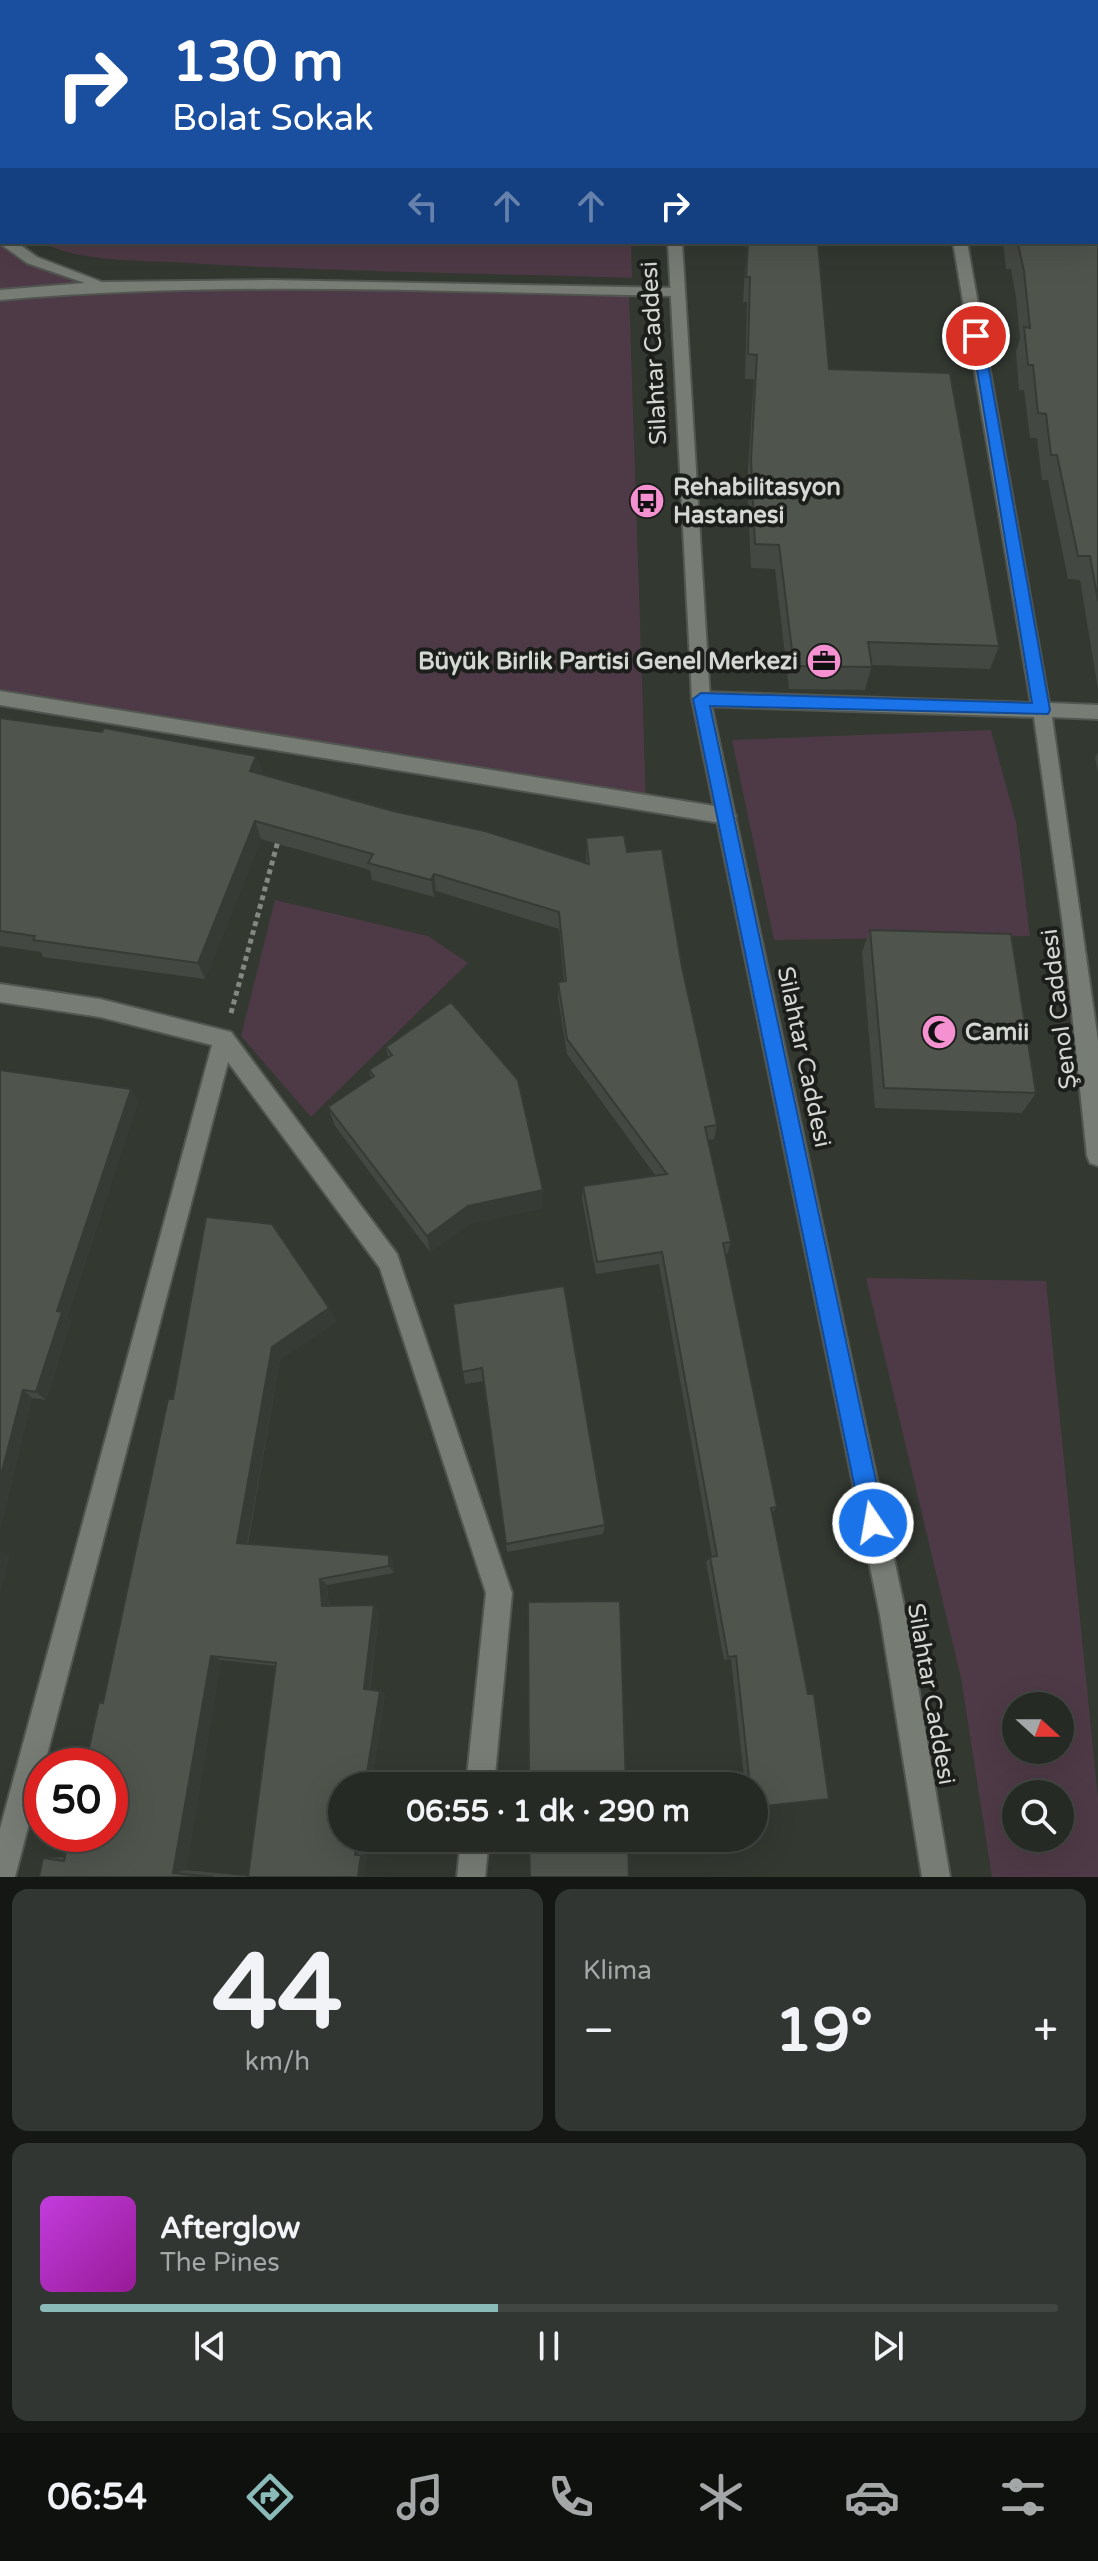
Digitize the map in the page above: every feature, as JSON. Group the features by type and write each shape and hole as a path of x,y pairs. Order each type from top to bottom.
{"street":[{"path":"10,244 32,260 106,286"},
{"name":"Silahtar Caddesi","path":"675,244 701,699 893,1615 936,1877"},
{"name":"Şenol Caddesi","path":"960,244 1092,1004 1098,1156"},
{"path":"0,295 106,286 271,284 676,292"},
{"path":"0,698 727,816"},
{"path":"701,699 1098,712"},
{"path":"0,993 100,1008 224,1039 389,1262 499,1593 481,1772"},
{"path":"1,1877 224,1039"},
{"path":"471,1877 474,1852"}],"path":[{"path":"224,1039 278,839"}],"shaded area":[{"path":"0,244 7,244 107,286 629,292 646,803 0,698"},
{"path":"47,244 631,244 632,278 133,261 57,249"},
{"path":"991,730 1016,822 1030,936 774,940 732,740"},
{"path":"275,900 428,936 468,963 311,1117 241,1036"},
{"path":"866,1278 1046,1281 1098,1798 1098,1877 992,1877 961,1678"}],"building":[{"path":"748,244 818,244 829,369 950,373 999,646 868,642 872,667 794,666 779,545 755,544 751,459 757,355 748,354 750,277 746,277"},
{"path":"1018,244 1098,244 1098,601 1090,556 1078,556 1057,455 1051,455 1046,414 1038,413 1033,365 1028,365 1024,327 1030,328"},
{"path":"0,718 102,732 104,728 256,756 250,771 393,811 485,831 589,864 586,838 624,835 627,852 662,849 682,967 717,1125 705,1127 731,1242 723,1243 777,1507 771,1508 808,1694 814,1694 829,1799 768,1806 768,1772 748,1772 736,1656 728,1657 710,1557 717,1556 662,1252 597,1262 583,1186 667,1174 567,1039 558,982 566,981 559,912 434,874 431,880 368,863 373,854 255,821 198,963 33,940 35,936 0,931"},
{"name":"Camii","path":"870,930 1011,934 1036,1093 884,1088"},
{"path":"451,1002 518,1080 543,1190 468,1206 427,1236 328,1107 374,1076 369,1070 392,1055 386,1047"},
{"path":"0,1070 131,1089 57,1311 62,1312 36,1392 23,1390 0,1479"},
{"path":"206,1217 272,1224 329,1308 272,1347 237,1543 389,1555 389,1566 320,1579 322,1606 374,1605 364,1689 380,1691 367,1772 328,1772 328,1852 355,1852 355,1855 361,1855 358,1877 248,1877 276,1663 211,1656 173,1873 214,1877 39,1877 43,1858 64,1861 66,1852 128,1852 128,1748 89,1748 99,1702 103,1703 168,1399 173,1399"},
{"path":"564,1286 605,1525 506,1544 482,1368 462,1372 453,1304"},
{"path":"620,1601 626,1772 529,1772 528,1602"},
{"path":"529,1852 628,1852 629,1877 530,1877"}],"place":[{"name":"Rehabilitasyon Hastanesi","path":"647,501"},
{"name":"Büyük Birlik Partisi Genel Merkezi","path":"824,661"},
{"name":"Camii","path":"939,1032"}],"route":[{"path":"873,1523 701,699 1042,710 976,336"}]}
